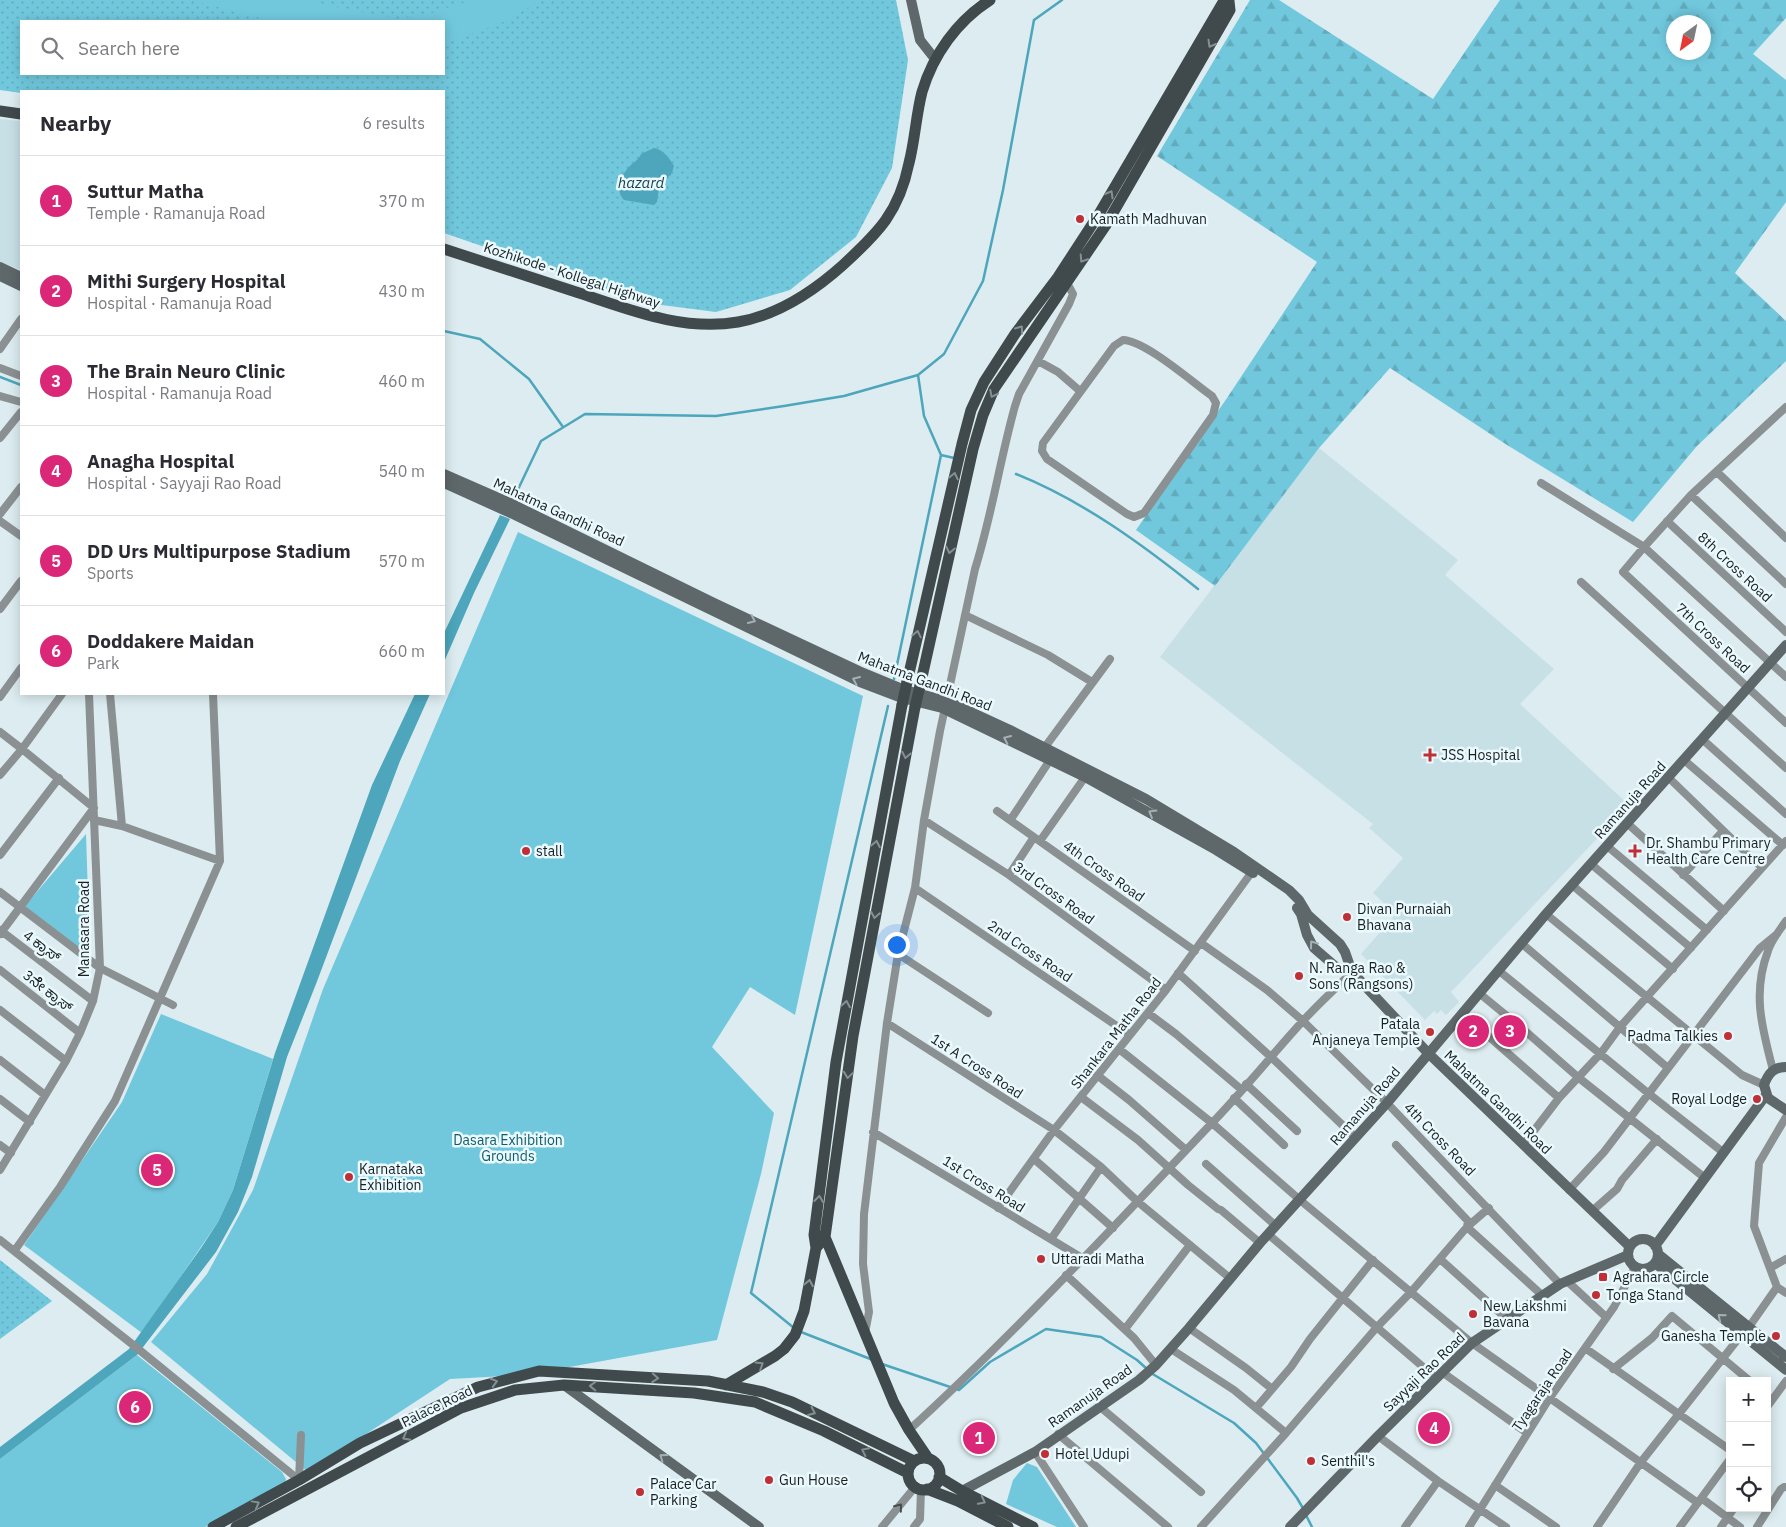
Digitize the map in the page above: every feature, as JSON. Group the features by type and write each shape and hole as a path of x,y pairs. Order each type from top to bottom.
{"main road":[{"path":"911,0 920,40 935,59"},
{"name":"Kozhikode - Kollegal Highway","path":"445,249 659,319 707,325 739,322 771,312 802,296 829,277 882,228 895,207 903,188 910,163 922,94 935,59 960,25 990,0"},
{"path":"726,1385 775,1356 791,1340 802,1319 820,1236 853,1036 915,707 963,491 983,415 994,389 1106,224 1163,128 1230,10 1229,0 1222,4 1099,214 1058,277 984,382 971,410 902,705 836,1062 820,1236 865,1333 894,1403 908,1430 928,1458 938,1466 939,1477 937,1483 921,1488"},
{"path":"0,111 20,114"},
{"path":"0,267 20,277"},
{"path":"0,276 20,286"},
{"name":"Mahatma Gandhi Road","path":"445,475 860,682 902,698 946,705 1045,747 1146,799 1234,852 1286,895 1301,914 1307,936 1314,948 1336,967 1352,972"},
{"name":"Mahatma Gandhi Road","path":"445,483 506,506"},
{"name":"Ramanuja Road","path":"962,1491 1036,1452 1058,1434 1138,1380 1156,1365 1260,1243 1387,1103 1546,914 1786,646"},
{"name":"Mahatma Gandhi Road","path":"946,705 1050,760 1085,776 1289,890 1299,900 1308,915 1340,944 1352,972 1428,1054 1592,1211 1629,1251"},
{"path":"1786,1058 1724,1153 1705,1178 1656,1254 1648,1268 1635,1267 1628,1260 1629,1251 1633,1243 1642,1240 1652,1243 1656,1254 1746,1330 1786,1370"},
{"path":"1765,1090 1773,1103 1786,1110"},
{"name":"Sayyaji Rao Road","path":"1290,1527 1472,1343 1564,1283 1629,1251"},
{"path":"1746,1330 1786,1357"},
{"path":"213,1527 299,1480 368,1439 478,1387 539,1371 708,1381 763,1392 792,1402 914,1461"},
{"path":"564,1385 759,1527"},
{"name":"Palace Road","path":"236,1527 460,1408 515,1390 564,1385 694,1393 755,1402 824,1431 908,1473"},
{"path":"928,1458 914,1461 910,1466 908,1473 911,1483 958,1501 1008,1527"},
{"path":"939,1477 1032,1527"}],"street":[{"path":"865,1333 869,1312 863,1264 864,1214 887,1023 898,954 915,888 924,820 965,615 1015,406 1019,394 1069,304 1072,294 1067,283"},
{"path":"0,349 20,320"},
{"path":"1123,340 1130,340 1148,350 1212,396 1216,402 1213,414 1140,516 1134,517 1127,514 1047,459 1043,454 1043,443 1080,391 1114,346 1123,340"},
{"path":"1038,360 1058,372 1080,391"},
{"path":"0,368 20,376"},
{"path":"0,396 20,402"},
{"path":"1644,546 1691,495 1786,407"},
{"path":"0,438 20,413"},
{"path":"1717,472 1786,538"},
{"path":"1541,483 1644,546 1786,677"},
{"path":"0,514 20,488"},
{"path":"1691,495 1786,584"},
{"path":"0,521 20,535"},
{"name":"8th Cross Road","path":"1667,521 1786,632"},
{"name":"7th Cross Road","path":"1644,546 1623,572 1786,723"},
{"path":"0,609 20,582"},
{"path":"1581,582 1786,768"},
{"path":"965,615 1048,655 1092,682"},
{"path":"1045,747 1110,659"},
{"path":"0,697 20,669"},
{"path":"0,775 22,749 61,695"},
{"name":"Manasara Road","path":"0,1170 66,1061 94,1001 100,968 89,695"},
{"path":"110,695 122,826"},
{"path":"15,1250 60,1187 115,1100 220,861 213,695"},
{"path":"0,732 94,808 1,932"},
{"path":"1702,739 1786,814"},
{"path":"1011,819 1050,760"},
{"path":"1523,1145 1559,1098 1601,1053 1620,1027 1784,843 1684,760"},
{"path":"1009,875 1085,776"},
{"path":"1668,777 1762,868"},
{"path":"0,855 59,778"},
{"name":"4th Cross Road","path":"998,811 1195,951"},
{"path":"94,820 122,826 220,861"},
{"name":"3rd Cross Road","path":"924,820 1009,875 1166,990"},
{"path":"1627,823 1724,911"},
{"path":"1683,874 1723,831"},
{"path":"1607,846 1707,930"},
{"path":"1591,864 1691,948"},
{"name":"Shankara Matha Road","path":"998,1208 1054,1130 1166,990 1254,870"},
{"path":"1572,885 1673,969"},
{"name":"2nd Cross Road","path":"915,888 1130,1035"},
{"path":"0,892 100,968 173,1005"},
{"path":"1546,914 1742,1075 1765,1090"},
{"path":"1779,1068 1761,1025 1759,984 1768,950 1786,921"},
{"name":"4 ಕ್ರಾಸ್","path":"1,932 94,1001"},
{"path":"1569,1190 1604,1152 1760,948 1777,934"},
{"name":"4th Cross Road","path":"1201,943 1267,990 1303,1021 1387,1103 1564,1283 1606,1317"},
{"path":"1521,943 1668,1068"},
{"path":"898,954 988,1013"},
{"name":"3ನೆೇ ಕ್ರಾಸ್","path":"0,970 80,1033"},
{"path":"1498,970 1724,1153"},
{"path":"908,1430 964,1379 1113,1228 1212,1123 1303,1021 1352,972"},
{"path":"1178,973 1271,1057 1356,1138"},
{"path":"1479,993 1579,1078 1705,1178"},
{"path":"0,1010 66,1061"},
{"path":"1462,1012 1559,1098"},
{"path":"1148,1013 1244,1087 1297,1131"},
{"name":"1st A Cross Road","path":"887,1023 1054,1130 1101,1167 1138,1202 1231,1279"},
{"path":"1119,1049 1212,1123 1300,1200 1472,1343 1549,1399 1641,1462 1728,1516 1740,1527"},
{"path":"0,1060 45,1095"},
{"path":"1097,1075 1129,1100 1186,1150"},
{"path":"1081,1097 1138,1140 1188,1185 1218,1209 1222,1210 1260,1243"},
{"path":"1234,1098 1284,1144"},
{"path":"0,1099 30,1122"},
{"path":"1786,1117 1759,1164 1754,1226 1777,1287 1786,1293"},
{"path":"1780,1127 1786,1134"},
{"name":"1st Cross Road","path":"873,1132 1082,1258"},
{"path":"1592,1211 1617,1189 1625,1175 1657,1139"},
{"path":"0,1145 11,1153"},
{"path":"1396,1145 1468,1221 1467,1227"},
{"path":"1034,1159 1113,1228"},
{"path":"1206,1164 1276,1226"},
{"path":"1050,1239 1101,1167"},
{"path":"1201,1527 1467,1227 1489,1208"},
{"path":"1467,1227 1543,1296"},
{"path":"1268,1234 1342,1300 1439,1375 1528,1433"},
{"path":"0,1240 15,1250 299,1480"},
{"path":"1125,1329 1190,1245"},
{"path":"1440,1259 1508,1320"},
{"path":"1770,1268 1786,1259"},
{"path":"1256,1408 1373,1260"},
{"name":"Tyagaraja Road","path":"1469,1527 1549,1399 1614,1307 1635,1267"},
{"path":"1066,1275 1125,1329 1156,1365"},
{"path":"1597,1527 1641,1462 1746,1330 1777,1287"},
{"path":"1613,1369 1652,1338 1672,1316 1745,1377"},
{"path":"1189,1328 1246,1368 1272,1389"},
{"path":"1585,1348 1726,1447"},
{"path":"1171,1349 1234,1390 1286,1433"},
{"path":"1771,1397 1786,1381"},
{"path":"1099,1406 1201,1492"},
{"path":"299,1480 301,1434"},
{"path":"1058,1434 1168,1527"},
{"path":"1378,1436 1438,1481 1506,1527"},
{"path":"1036,1452 1084,1527"},
{"path":"1680,1527 1726,1465"},
{"path":"1405,1527 1438,1481"},
{"path":"1495,1485 1556,1527"},
{"path":"882,1527 921,1488"},
{"path":"914,1527 920,1519 921,1488"},
{"path":"1757,1527 1781,1489 1786,1488"},
{"path":"1721,1527 1731,1512"}],"shaded area":[{"path":"0,119 20,121 20,270 0,262"},
{"name":"JSS Hospital","path":"1319,448 1458,560 1445,575 1554,669 1520,704 1629,805 1451,992 1459,1002 1446,1015 1441,1010 1437,1014 1434,1011 1425,1020 1361,954 1396,914 1373,893 1403,858 1369,828 1373,824 1160,657"}],"green space":[{"path":"0,0 896,0 908,60 892,168 856,237 790,290 716,312 646,303 445,233 445,90 20,90 20,93 0,90"},
{"path":"190,0 308,0 397,19 425,15 472,0 542,0 501,23 445,42 445,20 269,20"},
{"path":"1250,0 1279,0 1433,99 1500,0 1786,0 1786,18 1753,54 1786,80 1786,202 1735,273 1786,321 1786,361 1697,446 1633,522 1507,445 1390,368 1319,448 1215,586 1136,530 1227,398 1317,262 1157,156"},
{"name":"Dasara Exhibition Grounds","path":"518,532 863,696 795,1015 750,987 712,1047 774,1113 761,1174 717,1340 526,1375 450,1379 308,1472 151,1342 207,1274 253,1190 323,989"},
{"path":"86,834 90,956 24,907"},
{"path":"161,1014 273,1059 233,1190 218,1222 142,1333 24,1245 122,1102"},
{"path":"0,1260 52,1301 0,1339"},
{"path":"137,1355 282,1472 286,1479 284,1488 205,1527 0,1527 0,1459"},
{"path":"1027,1463 1037,1467 1076,1527 1057,1527 1006,1504 1013,1480"}],"water":[{"name":"hazard","path":"654,148 663,152 674,166 671,175 660,182 657,202 654,205 624,200 619,188 623,176 641,154"},
{"path":"500,515 510,519 474,593 445,660 445,631"},
{"path":"415,695 430,695 400,761 287,1057 252,1177 238,1212 216,1252 137,1355 0,1459 0,1447 129,1349 218,1222 233,1190 275,1053 372,785"}],"waterway":[{"path":"512,502 541,441 585,414 716,416 844,396 918,375 944,354 983,281 1003,190 1034,20 1062,0"},
{"path":"445,331 480,339 529,379 563,427"},
{"path":"894,679 941,455 924,416 918,375"},
{"path":"0,377 20,385"},
{"path":"941,455 954,458"},
{"path":"1016,474 1088,510 1133,540 1198,589"},
{"path":"794,1328 751,1293 888,706"},
{"path":"882,1364 959,1390 990,1362 1046,1329 1101,1337 1137,1360 1147,1369"},
{"path":"801,1332 873,1360"},
{"path":"1151,1373 1234,1423 1256,1443 1304,1510"},
{"path":"1306,1515 1312,1527"}],"place":[{"name":"Kamath Madhuvan","path":"1080,219"},
{"name":"JSS Hospital","path":"1430,755"},
{"name":"stall","path":"526,851"},
{"name":"Dr. Shambu Primary Health Care Centre","path":"1635,851"},
{"name":"Divan Purnaiah Bhavana","path":"1347,917"},
{"name":"N. Ranga Rao & Sons (Rangsons)","path":"1299,976"},
{"name":"Mithi Surgery Hospital","path":"1473,1031"},
{"name":"The Brain Neuro Clinic","path":"1510,1031"},
{"name":"Patala Anjaneya Temple","path":"1430,1032"},
{"name":"Padma Talkies","path":"1728,1036"},
{"name":"Royal Lodge","path":"1757,1099"},
{"name":"DD Urs Multipurpose Stadium","path":"157,1170"},
{"name":"Karnataka Exhibition","path":"349,1177"},
{"name":"Uttaradi Matha","path":"1041,1259"},
{"name":"Agrahara Circle","path":"1603,1277"},
{"name":"Tonga Stand","path":"1596,1295"},
{"name":"New Lakshmi Bavana","path":"1473,1314"},
{"name":"Ganesha Temple","path":"1776,1336"},
{"name":"Doddakere Maidan","path":"135,1407"},
{"name":"Anagha Hospital","path":"1434,1428"},
{"name":"Suttur Matha","path":"979,1438"},
{"name":"Hotel Udupi","path":"1045,1454"},
{"name":"Senthil's","path":"1311,1461"},
{"name":"Gun House","path":"769,1480"},
{"name":"Palace Car Parking","path":"640,1492"}]}
